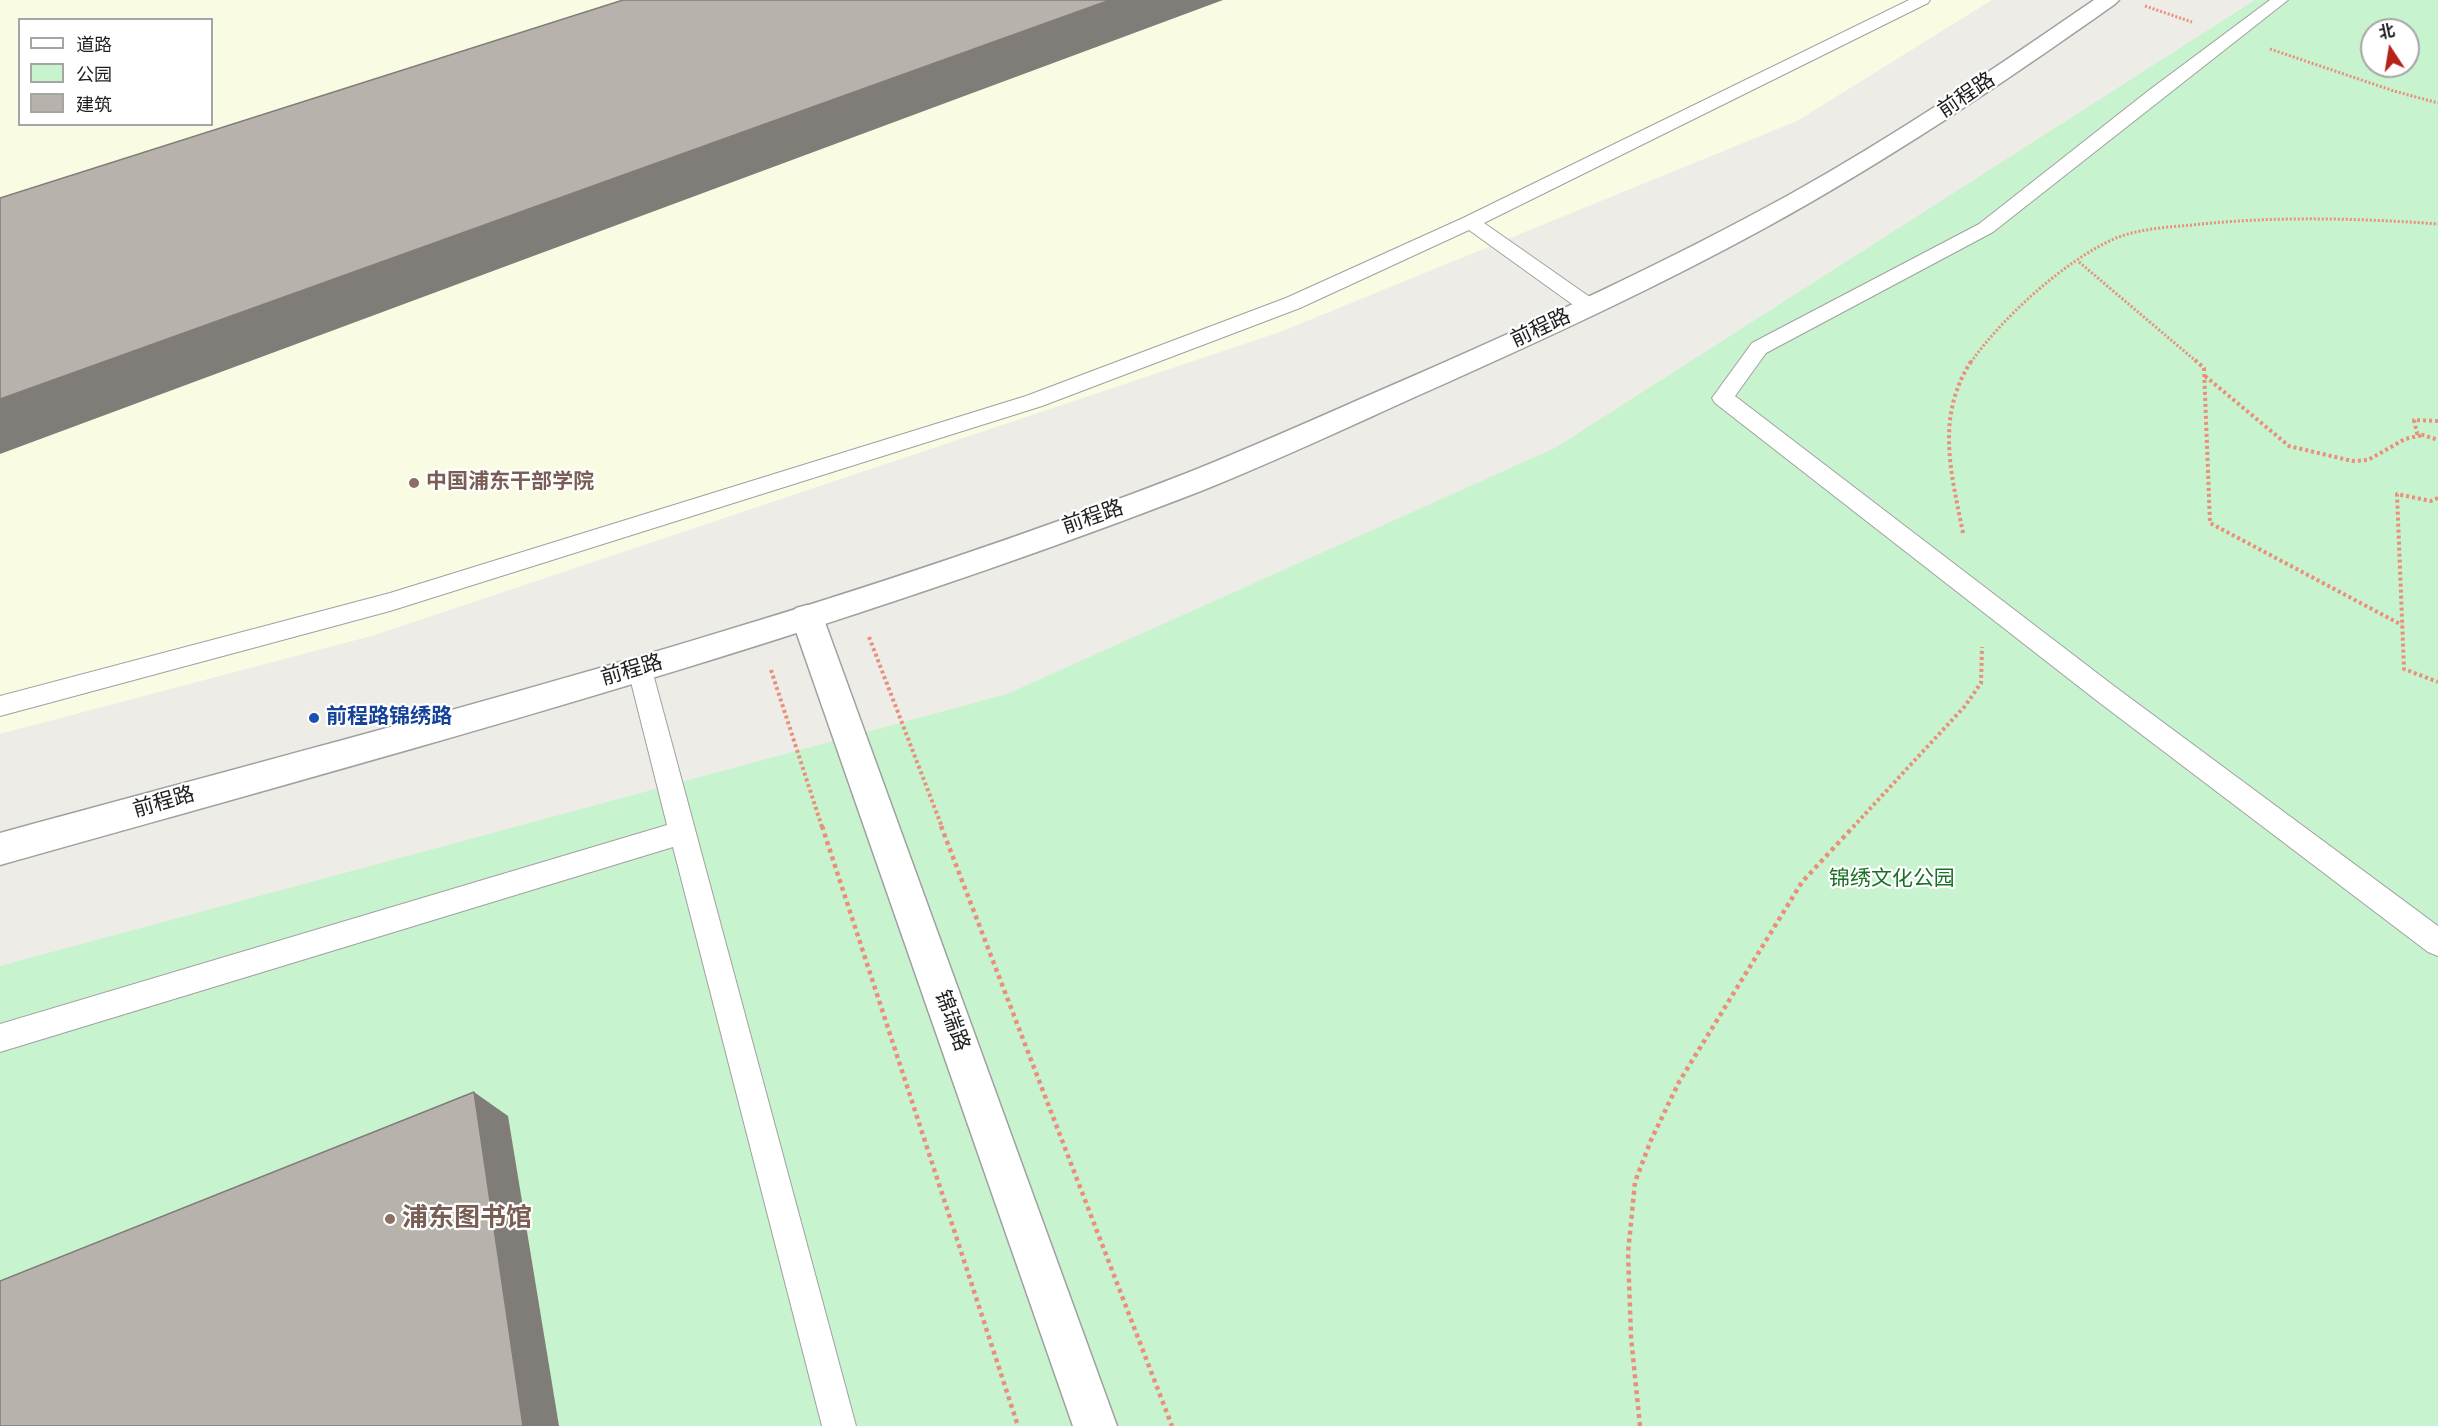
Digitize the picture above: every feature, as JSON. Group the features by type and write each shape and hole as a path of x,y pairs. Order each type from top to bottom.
{"street":[{"name":"前程路","path":"0,849 640,670 855,601 1167,492 1393,396 1590,307 1774,212 1881,152 1959,102 2108,0"},
{"name":"锦瑞路","path":"807,617 1095,1426"}],"lane":[{"path":"0,706 390,602 1034,401 1293,303 1470,222 1922,0"},
{"path":"2280,0 1986,228 1759,348 1724,398 1973,592 2438,943"},
{"path":"1470,222 1590,307"},
{"path":"640,670 839,1426"},
{"path":"0,1038 682,832"}],"path":[{"path":"2138,4 2394,91 2438,103"},
{"path":"1640,1426 1631,1337 1628,1252 1635,1182 1651,1140 1679,1082 1802,882 1965,706 1981,683 1982,645 1948,437 1954,396 1976,355 2006,319 2047,284 2109,241 2151,230 2217,222 2342,218 2438,224"},
{"path":"2079,262 2204,368 2210,523 2402,625"},
{"path":"2205,375 2289,446 2352,461 2368,460 2405,439 2423,435"},
{"path":"2438,421 2414,420 2417,433 2438,440"},
{"path":"2438,498 2432,501 2397,494 2404,669 2438,682"},
{"path":"855,601 1172,1426"},
{"path":"759,633 1018,1426"}],"shaded area":[{"name":"中国浦东干部学院","path":"0,0 1992,0 1797,121 1280,332 375,635 0,734"}],"green space":[{"name":"锦绣文化公园","path":"2255,0 2438,0 2438,1426 0,1426 0,966 1007,694 1555,448"}],"building":[{"path":"623,0 1110,0 0,399 0,198"},
{"name":"浦东图书馆","path":"474,1092 523,1426 0,1426 0,1281"}],"place":[{"name":"中国浦东干部学院","path":"414,483"},
{"name":"前程路锦绣路","path":"314,718"},
{"name":"浦东图书馆","path":"390,1219"}]}
